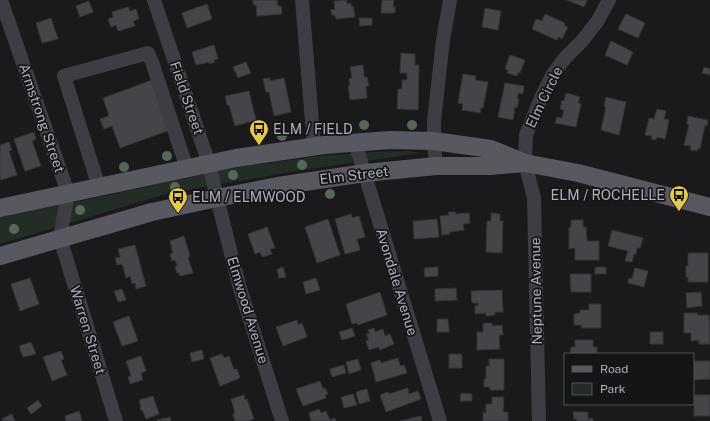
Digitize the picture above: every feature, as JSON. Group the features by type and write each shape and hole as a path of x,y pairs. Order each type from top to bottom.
{"main road":[{"name":"Elm Street","path":"0,208 236,158 314,146 390,140 434,141 491,148 525,163 590,176 710,207"},
{"name":"Elm Street","path":"0,256 152,212 293,184 365,173 436,166 490,166 525,163"}],"street":[{"name":"Armstrong Street","path":"1,0 68,193 60,238"},
{"name":"Field Street","path":"154,0 209,164 217,198"},
{"path":"302,0 314,146"},
{"path":"436,166 434,121 450,0"},
{"name":"Elm Circle","path":"525,163 526,135 553,74 564,58 582,41 595,25 609,0"},
{"path":"99,187 64,76 148,53 187,169"},
{"name":"Avondale Avenue","path":"355,142 440,421"},
{"name":"Neptune Avenue","path":"525,163 534,198 539,421"},
{"name":"Elmwood Avenue","path":"217,198 239,285 282,421"},
{"name":"Warren Street","path":"60,238 116,421"}],"green space":[{"path":"407,151 421,153 303,170 169,193 0,244 0,215 76,202 227,169 318,156"}],"building":[{"path":"253,0 277,0 278,6 281,6 282,14 257,16 256,5 253,5"},
{"path":"347,0 347,4 351,3 351,6 353,6 355,17 336,19 335,15 332,15 331,10 335,9 334,1"},
{"path":"382,0 394,0 393,7 395,7 395,13 381,13"},
{"path":"567,0 587,0 584,7"},
{"path":"89,1 93,12 80,17 76,6"},
{"path":"207,4 212,19 187,28 182,13"},
{"path":"128,7 130,11 136,9 139,19 133,21 135,26 118,31 116,25 111,27 108,19 113,17 112,12"},
{"path":"485,8 501,11 498,30 482,27"},
{"path":"545,14 565,23 564,25 568,27 562,39 558,37 557,40 532,29 536,19 542,21"},
{"path":"626,14 645,23 638,38 618,29"},
{"path":"51,18 58,39 42,43 36,23"},
{"path":"359,18 372,18 372,25 360,26"},
{"path":"611,41 633,52 627,65 605,55"},
{"path":"214,45 218,59 209,64 209,62 196,65 192,52"},
{"path":"401,53 415,54 415,65 419,65 418,110 397,109 398,89 402,89 402,80 407,80 407,73 400,73"},
{"path":"510,55 525,60 520,73 518,72 517,76 507,73 508,70 505,69"},
{"path":"246,62 251,73 238,78 233,67"},
{"path":"363,65 364,77 367,77 369,86 366,86 367,98 350,100 348,86 350,86 349,79 352,78 350,67"},
{"path":"704,67 710,69 710,75 702,73"},
{"path":"463,74 476,76 475,80 488,82 483,108 481,108 480,113 462,110 463,104 458,103"},
{"path":"270,78 270,81 284,78 291,112 274,116 269,92 266,92 263,79"},
{"path":"152,80 170,130 120,148 112,126 104,129 100,119 109,116 103,98"},
{"path":"505,83 524,86 523,94 518,93 517,99 519,99 517,108 515,107 513,120 498,117"},
{"path":"249,91 256,120 235,126 225,96"},
{"path":"566,93 580,97 578,103 581,104 576,127 555,123 557,117 562,118 564,110 560,109 562,100 564,101"},
{"path":"606,97 626,102 619,135 601,130 606,107 604,106"},
{"path":"657,109 666,111 664,119 669,120 665,139 657,137 656,140 651,139 652,136 645,135 649,118 654,119"},
{"path":"688,116 708,120 707,126 705,125 700,149 698,148 697,151 690,150 691,146 684,145 689,125 687,124"},
{"path":"34,132 36,139 32,141 41,166 25,171 14,139"},
{"path":"9,142 12,150 9,151 17,175 1,180 0,145"},
{"path":"448,212 455,212 456,214 469,213 470,223 463,224 464,230 449,232 450,234 442,235 440,216 449,215"},
{"path":"491,213 500,214 500,221 503,221 502,253 486,252 487,221 491,221"},
{"path":"351,214 352,218 359,216 365,237 357,239 360,250 345,254 335,219"},
{"path":"328,219 340,255 317,263 305,227"},
{"path":"437,219 439,237 414,239 413,221"},
{"path":"571,220 583,220 583,227 586,227 587,241 599,241 599,260 575,260 575,248 569,249 569,228 571,227"},
{"path":"267,227 275,248 270,249 272,254 262,257 260,252 255,254 248,234"},
{"path":"612,230 643,238 640,248 637,248 636,254 634,254 632,262 625,261 628,251 608,246"},
{"path":"184,236 193,273 180,276 175,267 177,266 175,260 172,261 170,254 173,253 170,241"},
{"path":"135,245 146,286 136,289 135,283 132,284 130,276 126,278 122,264 117,265 115,258 120,257 118,249"},
{"path":"688,253 708,253 708,282 688,282 688,277 686,277 686,266 688,266"},
{"path":"283,267 286,277 279,278 277,269"},
{"path":"438,267 438,276 425,277 424,268"},
{"path":"595,267 606,267 606,274 595,274"},
{"path":"635,268 648,271 644,287 628,283 629,278 632,279"},
{"path":"570,274 591,274 591,292 571,292"},
{"path":"30,278 39,304 20,311 11,284"},
{"path":"316,278 320,290 306,294 303,282"},
{"path":"456,288 457,300 435,301 435,289"},
{"path":"122,289 126,300 118,302 114,291"},
{"path":"502,290 503,312 495,312 495,315 486,316 486,313 475,314 475,306 478,306 478,303 472,303 471,291"},
{"path":"380,292 387,315 358,325 357,323 352,324 346,304"},
{"path":"701,292 702,306 687,308 686,293"},
{"path":"589,304 601,304 601,328 581,328 582,325 574,325 574,314 580,313 580,310 589,310"},
{"path":"684,313 709,315 710,344 699,344 699,340 691,341 691,333 684,333"},
{"path":"129,316 138,341 122,346 113,322"},
{"path":"437,319 448,319 449,332 437,332"},
{"path":"297,320 298,325 302,323 307,337 283,346 276,327"},
{"path":"483,323 492,323 492,326 502,325 503,335 499,335 500,349 477,350 477,332 483,332"},
{"path":"352,328 355,336 342,340 339,332"},
{"path":"374,328 375,332 383,329 385,336 390,334 394,344 380,350 379,347 369,350 366,341 369,340 366,334 370,333 368,330"},
{"path":"650,332 663,332 663,344 650,344"},
{"path":"575,340 593,340 593,347 597,347 597,353 570,353 571,347 575,347"},
{"path":"31,342 36,354 23,357 19,346"},
{"path":"202,350 204,359 192,362 190,353"},
{"path":"61,351 64,359 61,360 67,375 52,381 43,357"},
{"path":"222,354 224,358 229,356 234,370 237,369 240,378 220,386 210,358"},
{"path":"449,354 462,354 462,368 449,368"},
{"path":"141,356 146,371 141,373 143,380 130,384 128,377 131,376 126,361"},
{"path":"398,358 400,366 404,365 407,373 376,382 371,363 380,360 381,363"},
{"path":"358,359 361,370 349,374 346,362"},
{"path":"489,359 504,359 504,390 490,390 490,387 484,387 484,379 486,379 486,366 489,366"},
{"path":"694,361 710,361 710,379 694,380"},
{"path":"344,365 346,373 332,377 330,369"},
{"path":"320,381 323,389 325,388 328,394 325,395 326,398 303,406 296,389"},
{"path":"408,388 409,394 418,391 421,399 386,412 380,395 388,392 389,394"},
{"path":"367,389 370,401 359,404 356,392"},
{"path":"461,393 472,394 472,401 460,401"},
{"path":"353,394 357,405 344,408 341,397"},
{"path":"244,395 245,400 247,399 254,419 248,421 235,421 233,414 235,413 231,399"},
{"path":"694,395 710,395 710,416 694,416"},
{"path":"153,396 159,414 146,419 141,410 139,400"},
{"path":"492,397 504,397 503,412 508,412 508,421 483,421 483,412 486,413 486,404 492,404"},
{"path":"38,400 42,406 31,414 27,408"},
{"path":"319,409 321,413 326,411 330,420 335,418 336,421 311,421 309,413"},
{"path":"79,411 82,421 66,421 65,416"},
{"path":"573,412 588,412 588,419 593,418 593,421 577,421 577,419 574,419"},
{"path":"12,414 15,421 3,421 2,419"},
{"path":"421,416 422,421 400,421"},
{"path":"170,417 171,421 157,421 157,420"}],"place":[{"name":"ELM / FIELD","path":"259,146"},
{"name":"ELM / ROCHELLE","path":"679,212"},
{"name":"ELM / ELMWOOD","path":"178,214"}]}
